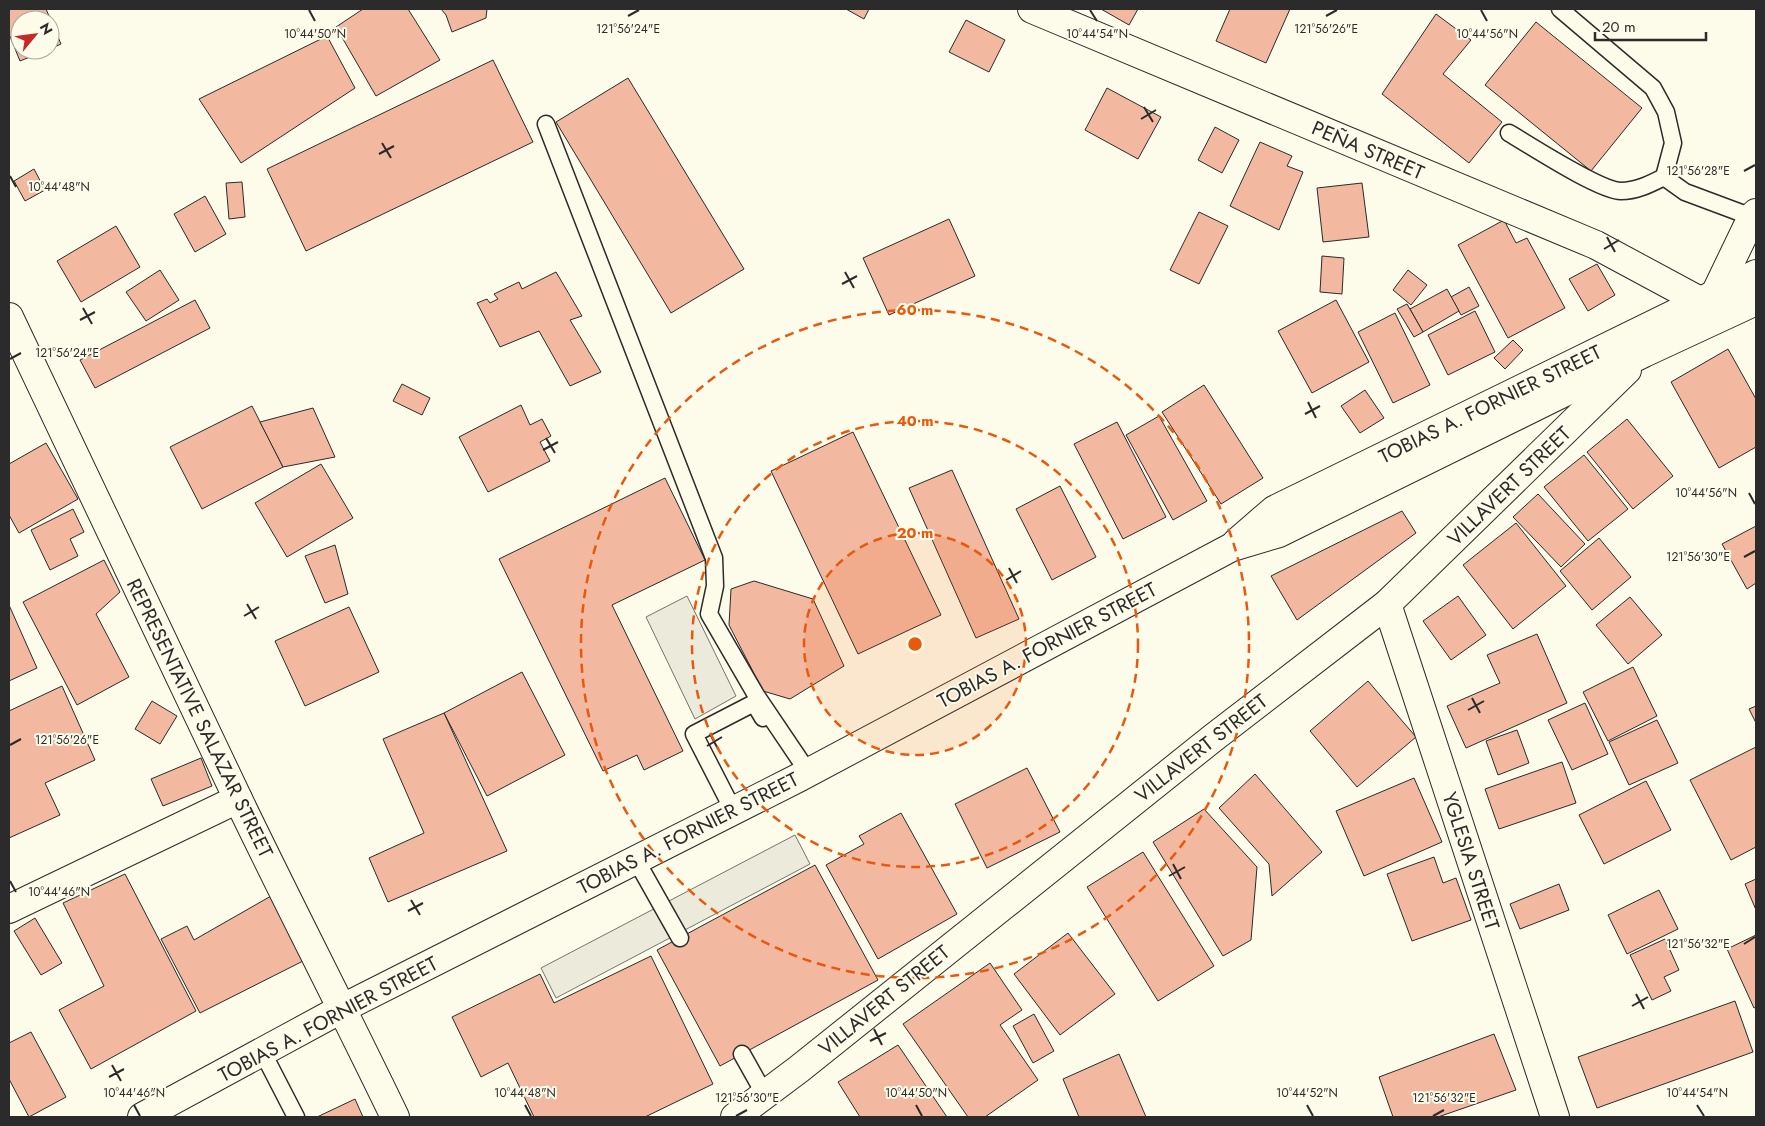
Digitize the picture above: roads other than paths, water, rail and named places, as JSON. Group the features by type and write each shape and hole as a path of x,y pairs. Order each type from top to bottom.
{"main road":[{"name":"PEÑA STREET","path":"1032,9 1596,245 1708,298"},
{"path":"1708,298 1754,215"},
{"name":"TOBIAS A. FORNIER STREET","path":"1232,547 1274,510 1756,274"},
{"name":"TOBIAS A. FORNIER STREET","path":"142,1117 343,1008 803,775 1232,547 1279,533 1644,353 1755,306"},
{"name":"REPRESENTATIVE SALAZAR STREET","path":"9,317 238,799 319,964 343,1008 395,1117"},
{"name":"VILLAVERT STREET","path":"735,1117 1213,738 1387,604 1644,353"},
{"name":"YGLESIA STREET","path":"1387,604 1555,1117"},
{"path":"9,909 238,799"}],"lane":[{"path":"1509,133 1598,184 1619,191 1641,188 1664,177 1673,143 1666,112 1653,88 1560,9"},
{"path":"546,124 714,558 715,586 709,614 803,775"},
{"path":"1664,177 1685,192 1754,215"},
{"path":"733,810 694,734 754,703 803,775"},
{"path":"636,860 680,938"},
{"path":"263,1053 296,1117"},
{"path":"742,1054 765,1094"}]}
